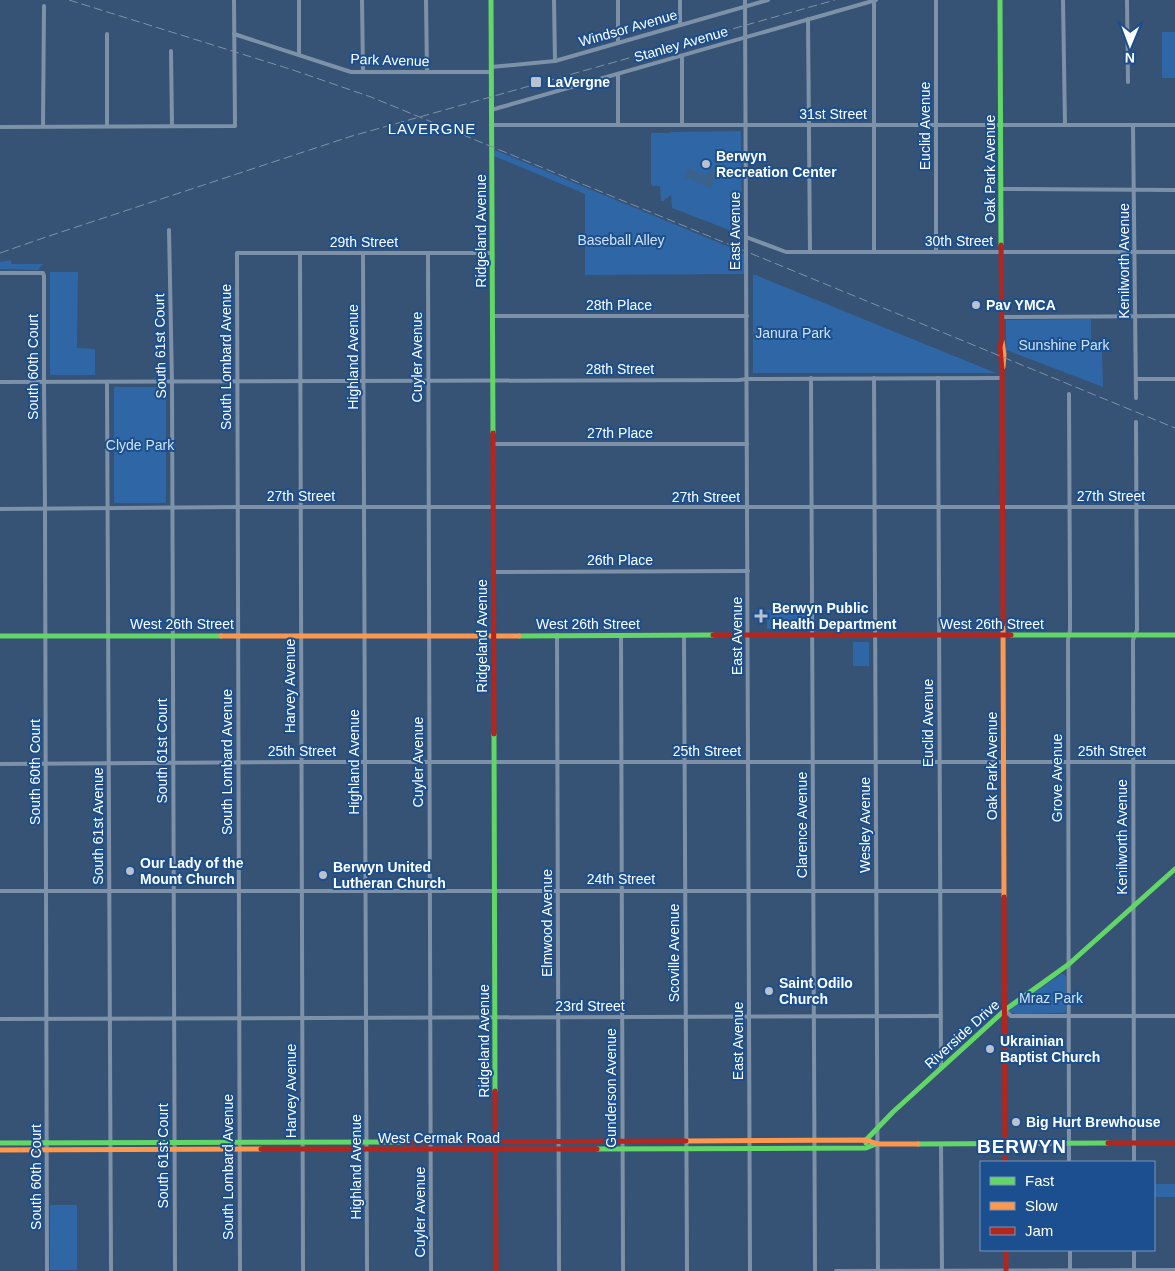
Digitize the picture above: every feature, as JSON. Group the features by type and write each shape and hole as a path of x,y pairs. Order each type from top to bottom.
{"main road":[{"name":"Ridgeland Avenue","path":"491,0 496,1271"},
{"name":"Oak Park Avenue","path":"1000,0 1001,252 1002,338 1004,347 1002,378 1005,1161"},
{"name":"West 26th Street","path":"0,636 1175,634"},
{"name":"Riverside Drive","path":"866,1140 941,1067 1005,1010 1069,964 1175,869"},
{"name":"West Cermak Road","path":"0,1143 866,1140 878,1144 1175,1143"},
{"path":"866,1140 866,1148"},
{"name":"West Cermak Road","path":"0,1150 866,1148 878,1144"},
{"path":"1006,1251 1006,1271"}],"street":[{"path":"0,127 235,126 234,0"},
{"path":"299,0 299,55"},
{"path":"362,0 363,72"},
{"path":"426,0 427,72"},
{"path":"554,0 555,61"},
{"path":"618,0 618,43"},
{"path":"680,0 680,25"},
{"name":"East Avenue","path":"745,0 750,1271"},
{"name":"Windsor Avenue","path":"491,70 555,61 768,0"},
{"path":"874,252 875,0"},
{"name":"Stanley Avenue","path":"491,110 875,0"},
{"name":"Euclid Avenue","path":"936,0 936,252"},
{"path":"1063,0 1065,125"},
{"path":"1127,0 1128,82"},
{"path":"43,126 44,6"},
{"path":"808,20 810,252"},
{"path":"107,34 107,126"},
{"name":"Park Avenue","path":"234,34 351,72 491,70"},
{"path":"171,51 172,126"},
{"path":"682,56 682,125"},
{"path":"618,74 618,125"},
{"name":"Kenilworth Avenue","path":"1134,125 1136,398"},
{"name":"31st Street","path":"492,126 1175,125"},
{"path":"1001,189 1175,190"},
{"name":"South 61st Court","path":"169,230 172,382 175,1271"},
{"name":"30th Street","path":"746,237 786,252 1175,252"},
{"name":"29th Street","path":"237,253 492,253"},
{"name":"South Lombard Avenue","path":"237,253 240,1271"},
{"name":"Harvey Avenue","path":"300,253 303,1271"},
{"name":"Highland Avenue","path":"363,253 367,1271"},
{"name":"Cuyler Avenue","path":"428,253 431,1271"},
{"name":"South 60th Court","path":"0,273 43,273 44,276 48,1271"},
{"name":"28th Place","path":"492,316 747,316"},
{"path":"1002,317 1175,316"},
{"name":"Clarence Avenue","path":"811,378 814,1271"},
{"name":"Wesley Avenue","path":"874,378 878,1271"},
{"name":"Euclid Avenue","path":"938,378 941,1067"},
{"name":"28th Street","path":"0,382 1002,378"},
{"path":"1136,380 1175,379"},
{"name":"South 61st Avenue","path":"107,382 111,1271"},
{"name":"Grove Avenue","path":"1069,394 1070,1161"},
{"name":"Kenilworth Avenue","path":"1134,1161 1133,640 1137,630 1136,422"},
{"name":"27th Place","path":"492,444 747,444"},
{"name":"27th Street","path":"0,508 1175,508"},
{"name":"26th Place","path":"493,572 748,571"},
{"name":"Scoville Avenue","path":"684,635 687,1271"},
{"name":"Elmwood Avenue","path":"557,636 559,1271"},
{"name":"Gunderson Avenue","path":"621,636 623,1271"},
{"name":"25th Street","path":"0,764 1175,762"},
{"name":"24th Street","path":"0,891 1004,891"},
{"path":"1005,1010 1011,1016 1175,1016"},
{"name":"23rd Street","path":"0,1019 941,1016"},
{"path":"941,1144 942,1271"},
{"path":"1070,1251 1070,1271"},
{"path":"1134,1251 1134,1271"},
{"path":"836,1271 1175,1270"}],"green space":[{"path":"1162,32 1175,32 1175,78 1162,78"},
{"name":"Berwyn Recreation Center","path":"741,131 742,235 672,208 671,195 661,201 660,186 653,186 651,184 651,133"},
{"name":"Baseball Alley","path":"495,150 744,253 744,274 585,275 585,194 494,156"},
{"path":"11,260 11,264 43,264 38,270 0,269 0,262"},
{"path":"50,272 78,272 77,348 95,349 95,375 50,375"},
{"name":"Janura Park","path":"753,274 996,373 753,373"},
{"name":"Sunshine Park","path":"1091,319 1091,350 1102,350 1103,387 1006,350 1006,320"},
{"name":"Clyde Park","path":"114,387 166,387 166,503 114,503"},
{"path":"767,610 806,610 806,629 767,629"},
{"path":"853,642 869,642 869,666 853,666"},
{"name":"Mraz Park","path":"1061,974 1064,974 1066,977 1065,1013 1017,1014 1010,1012 1020,1002"},
{"path":"1155,1184 1175,1184 1175,1197 1155,1197"},
{"path":"50,1205 77,1205 77,1270 50,1270"}],"shaded area":[{"path":"688,168 707,176 709,170 717,173 711,188 684,177"}],"railway":[{"path":"69,0 293,70 371,97 1175,428"},
{"path":"0,253 352,136 835,0"}],"traffic: fast":[{"path":"491,0 493,433"},
{"path":"1000,0 1001,245"},
{"path":"519,636 713,635"},
{"path":"1011,635 1175,635"},
{"path":"0,636 221,636"},
{"path":"494,734 495,1091"},
{"path":"866,1143 866,1140 893,1112 1005,1010 1069,964 1175,869"},
{"path":"0,1143 404,1142"},
{"path":"918,1144 1108,1143"},
{"path":"597,1149 866,1148 876,1144"}],"traffic: slow":[{"path":"1002,341 1003,367"},
{"path":"1003,624 1004,897"},
{"path":"221,636 519,636"},
{"path":"686,1141 866,1140 878,1144 918,1144"},
{"path":"0,1150 261,1149"}],"traffic: jam":[{"path":"1001,245 1002,338 1000,347 1002,370 1003,624"},
{"path":"493,433 494,734"},
{"path":"713,635 1011,635"},
{"path":"1004,897 1005,1161"},
{"path":"495,1091 496,1271"},
{"path":"404,1142 686,1141"},
{"path":"1108,1143 1175,1143"},
{"path":"261,1149 597,1149"},
{"path":"1006,1251 1006,1271"}],"place":[{"name":"LaVergne","path":"536,82"},
{"name":"Berwyn Recreation Center","path":"706,164"},
{"name":"Pav YMCA","path":"976,305"},
{"name":"Berwyn Public Health Department","path":"761,616"},
{"name":"Our Lady of the Mount Church","path":"130,871"},
{"name":"Berwyn United Lutheran Church","path":"323,875"},
{"name":"Saint Odilo Church","path":"769,991"},
{"name":"Ukrainian Baptist Church","path":"990,1049"},
{"name":"Big Hurt Brewhouse","path":"1016,1122"}],"district":[{"name":"LAVERGNE","path":"432,128"},
{"name":"BERWYN","path":"1022,1146"}]}
